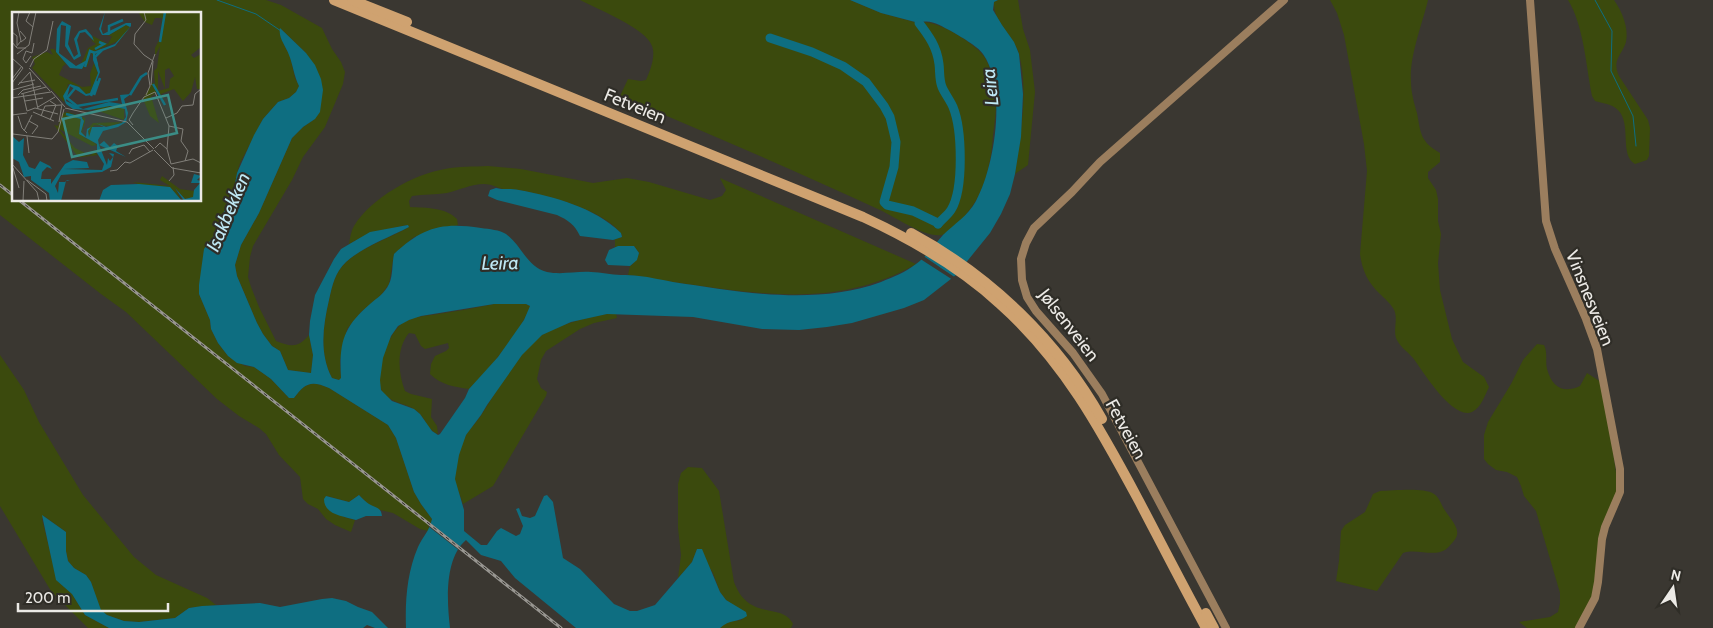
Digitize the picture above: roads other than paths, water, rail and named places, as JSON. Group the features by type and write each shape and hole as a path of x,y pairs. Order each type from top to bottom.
{"highway":[{"name":"Fetveien","path":"334,0 854,213 925,244"},
{"name":"Fetveien","path":"352,0 848,203 882,218 925,244"},
{"path":"925,244 971,275"},
{"name":"Fetveien","path":"971,275 1032,335 1064,374 1084,403 1110,446 1206,628"},
{"name":"Fetveien","path":"971,275 1007,300 1046,340 1086,393 1117,445 1214,628"}],"main road":[{"name":"Jølsenveien","path":"1226,628 1102,394 1073,353 1031,303 1023,286 1021,259 1026,243 1034,228 1100,162 1284,0"},
{"name":"Vinsnesveien","path":"1530,0 1546,221 1554,249 1586,319 1597,349 1620,469 1620,492 1605,526 1595,598 1578,628"}],"water":[{"name":"Leira","path":"850,0 998,0 994,2 993,10 1014,42 1019,54 1023,94 1021,137 1010,194 990,233 956,275 924,300 904,308 852,323 827,327 799,330 762,329 693,317 607,314 571,322 542,335 522,355 466,435 459,455 455,479 464,510 464,531 481,545 487,545 501,528 516,536 520,534 523,526 516,509 519,508 522,516 530,518 535,516 544,496 547,495 553,502 563,558 580,569 614,604 630,611 637,611 655,605 692,562 697,549 702,549 720,592 726,600 746,612 747,616 727,623 720,628 576,628 515,578 501,561 481,555 466,540 459,548 450,569 448,606 450,628 406,628 406,597 411,567 418,547 428,531 432,519 414,492 396,438 388,425 329,388 317,384 305,386 294,398 289,398 271,379 254,367 237,363 228,356 218,343 199,294 204,249 216,233 233,195 237,173 254,135 263,119 278,102 289,98 296,92 299,86 289,55 281,39 280,28 306,53 315,65 323,90 320,112 315,119 292,138 259,213 241,245 235,265 237,276 257,323 272,346 280,351 288,370 311,373 313,355 309,335 315,295 341,249 370,232 408,225 409,227 360,251 342,266 334,280 323,339 328,369 332,378 339,380 341,378 342,345 348,328 361,312 381,295 387,287 391,277 394,254 424,232 444,226 467,226 504,233 512,239 534,266 547,272 595,272 634,275 751,293 777,295 830,294 881,282 912,267 924,258 943,235 973,206 983,186 993,148 996,127 995,86 983,54 968,41 935,23 927,21 919,23 881,13","holes":["494,304 526,304 530,306 524,320 498,357 469,389 465,398 440,434 438,435 432,431 414,409 392,401 381,390 380,380 383,358 391,336 398,326 421,316"]},
{"path":"496,188 516,189 573,204 599,216 621,233 622,237 613,240 580,236 571,223 557,215 488,196 490,190"},
{"path":"618,246 634,246 639,253 637,260 630,266 608,265 605,260 609,250"},
{"path":"359,495 369,504 379,509 382,516 366,516 356,520 335,514 327,508 324,499 326,496 349,502"},
{"path":"42,515 66,532 68,561 74,568 86,575 91,582 101,610 107,615 124,621 139,622 175,618 189,608 202,606 260,603 280,607 332,598 346,601 372,612 388,628 375,628 367,625 363,628 109,628 85,615 72,594 56,580"}],"waterway":[{"name":"Isakbekken","path":"217,0 256,14 281,31"},
{"path":"1595,0 1612,31 1611,71 1633,116 1636,146"},
{"path":"919,23 929,37 936,52 941,84 953,107 960,144 960,174 955,200 950,212 938,224"},
{"path":"770,38 812,52 843,66 866,82 890,117 896,142 894,167 884,202 887,205 913,211 938,224"}],"railway":[{"path":"0,185 12,194"},
{"path":"20,201 561,628"}]}
